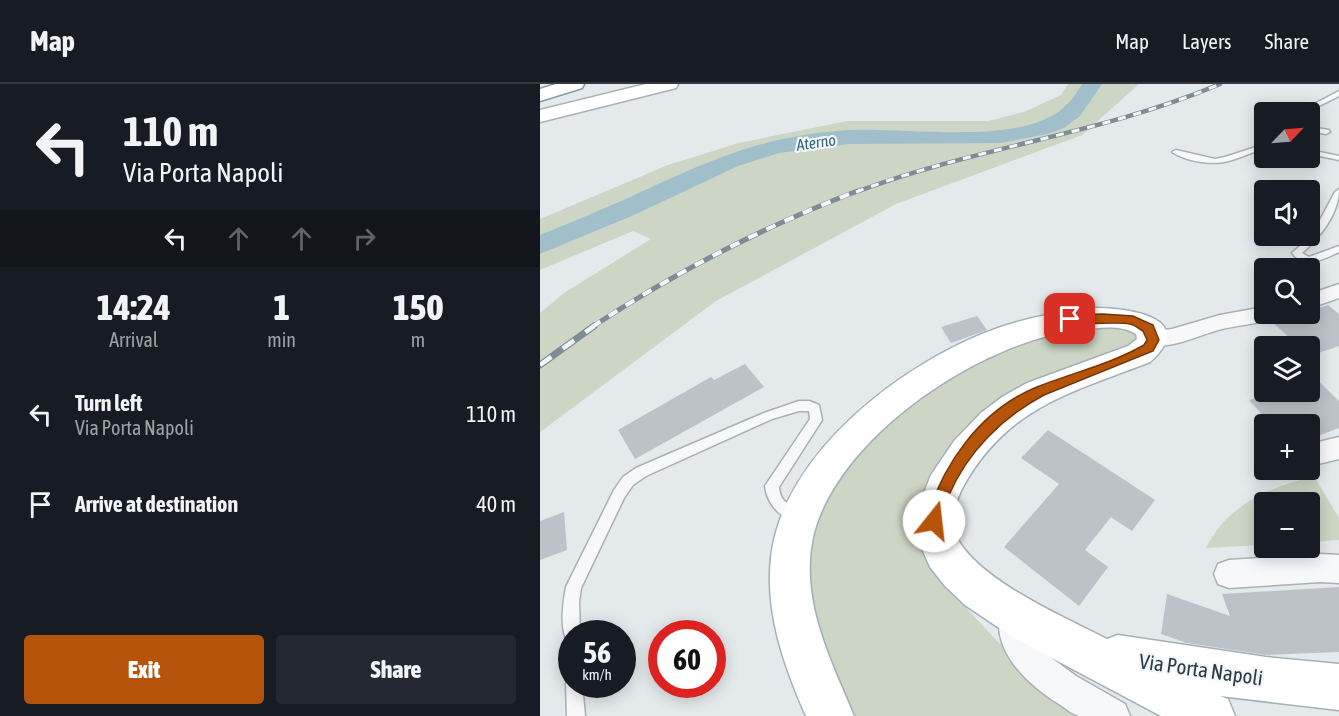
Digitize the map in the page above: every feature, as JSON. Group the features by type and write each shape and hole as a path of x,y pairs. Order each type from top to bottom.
{"main road":[{"path":"540,95 575,84"},
{"path":"540,116 669,84"},
{"path":"830,716 813,680 803,651 792,600 791,553 800,514 830,466 872,421 922,380 980,346 1029,328 1080,318 1133,320 1145,325 1153,338"},
{"name":"Via Porta Napoli","path":"1153,338 1151,345 1143,352 1058,384 1011,409 968,448 949,478 935,512 934,531 946,556 969,580 1014,615 1211,716"},
{"name":"Via Porta Napoli","path":"1066,642 1151,664 1266,680 1339,687"}],"street":[{"path":"1320,298 1339,291"},
{"path":"1153,338 1172,337 1209,325 1254,316"},
{"path":"1320,453 1339,448"},
{"path":"1229,574 1320,568 1339,569"},
{"path":"1014,615 1013,625 1017,641 1030,661 1064,687 1113,716"}],"lane":[{"path":"1320,103 1339,93"},
{"path":"1320,131 1326,132"},
{"path":"1176,152 1216,161 1226,160 1254,149"},
{"path":"1320,154 1339,158"},
{"path":"1339,192 1316,236 1297,253 1301,258 1310,260 1339,249"},
{"path":"572,620 571,602 577,580 619,494 628,481 641,472 768,416 795,407 812,406 816,411 816,420 772,486 778,506 786,512 800,514"},
{"path":"575,698 576,716"}],"green space":[{"path":"1068,84 1139,84 1082,135 896,204 716,301 540,432 540,313 564,293 651,239 633,231 540,270 540,219 668,165 739,143 847,121 988,121 1024,112 1061,95"},
{"path":"1085,326 1130,327 1139,336 1137,341 947,459 945,585 996,640 1054,694 1088,716 848,716 807,594 812,530 823,504 839,478 860,452 922,395 954,374 1009,345"},
{"path":"1301,480 1316,480 1339,518 1339,540 1320,541 1320,492 1265,492"},
{"path":"1254,498 1254,546 1206,548 1226,520"}],"building":[{"path":"1328,305 1339,314 1339,346 1320,353 1320,336 1288,336 1274,324 1320,324 1320,308"},
{"path":"977,316 987,330 951,343 941,327"},
{"path":"745,364 764,387 635,459 618,430 711,377 714,380"},
{"path":"1320,383 1339,401 1339,428 1320,435 1320,414 1262,414 1249,400 1254,398 1254,402 1320,402"},
{"path":"1048,430 1155,500 1132,531 1111,517 1085,550 1108,567 1079,606 1004,547 1059,484 1021,458"},
{"path":"564,512 567,550 540,560 540,521"},
{"path":"1339,587 1339,652 1266,655 1187,643 1161,634 1167,594 1230,616 1222,594"}],"waterway":[{"name":"Aterno","path":"540,245 625,209 713,167 762,150 814,140 849,137 960,138 1020,134 1056,123 1068,116 1092,84"}],"railway":[{"path":"856,192 947,163 1130,116 1220,84"},
{"path":"592,327 656,287 722,251 756,234 860,190"},
{"path":"540,365 594,326"}],"route":[{"path":"934,521 941,495 958,462 968,448 995,421 1024,400 1040,392 1139,354 1148,348 1153,340 1149,328 1133,320 1070,319"}]}
